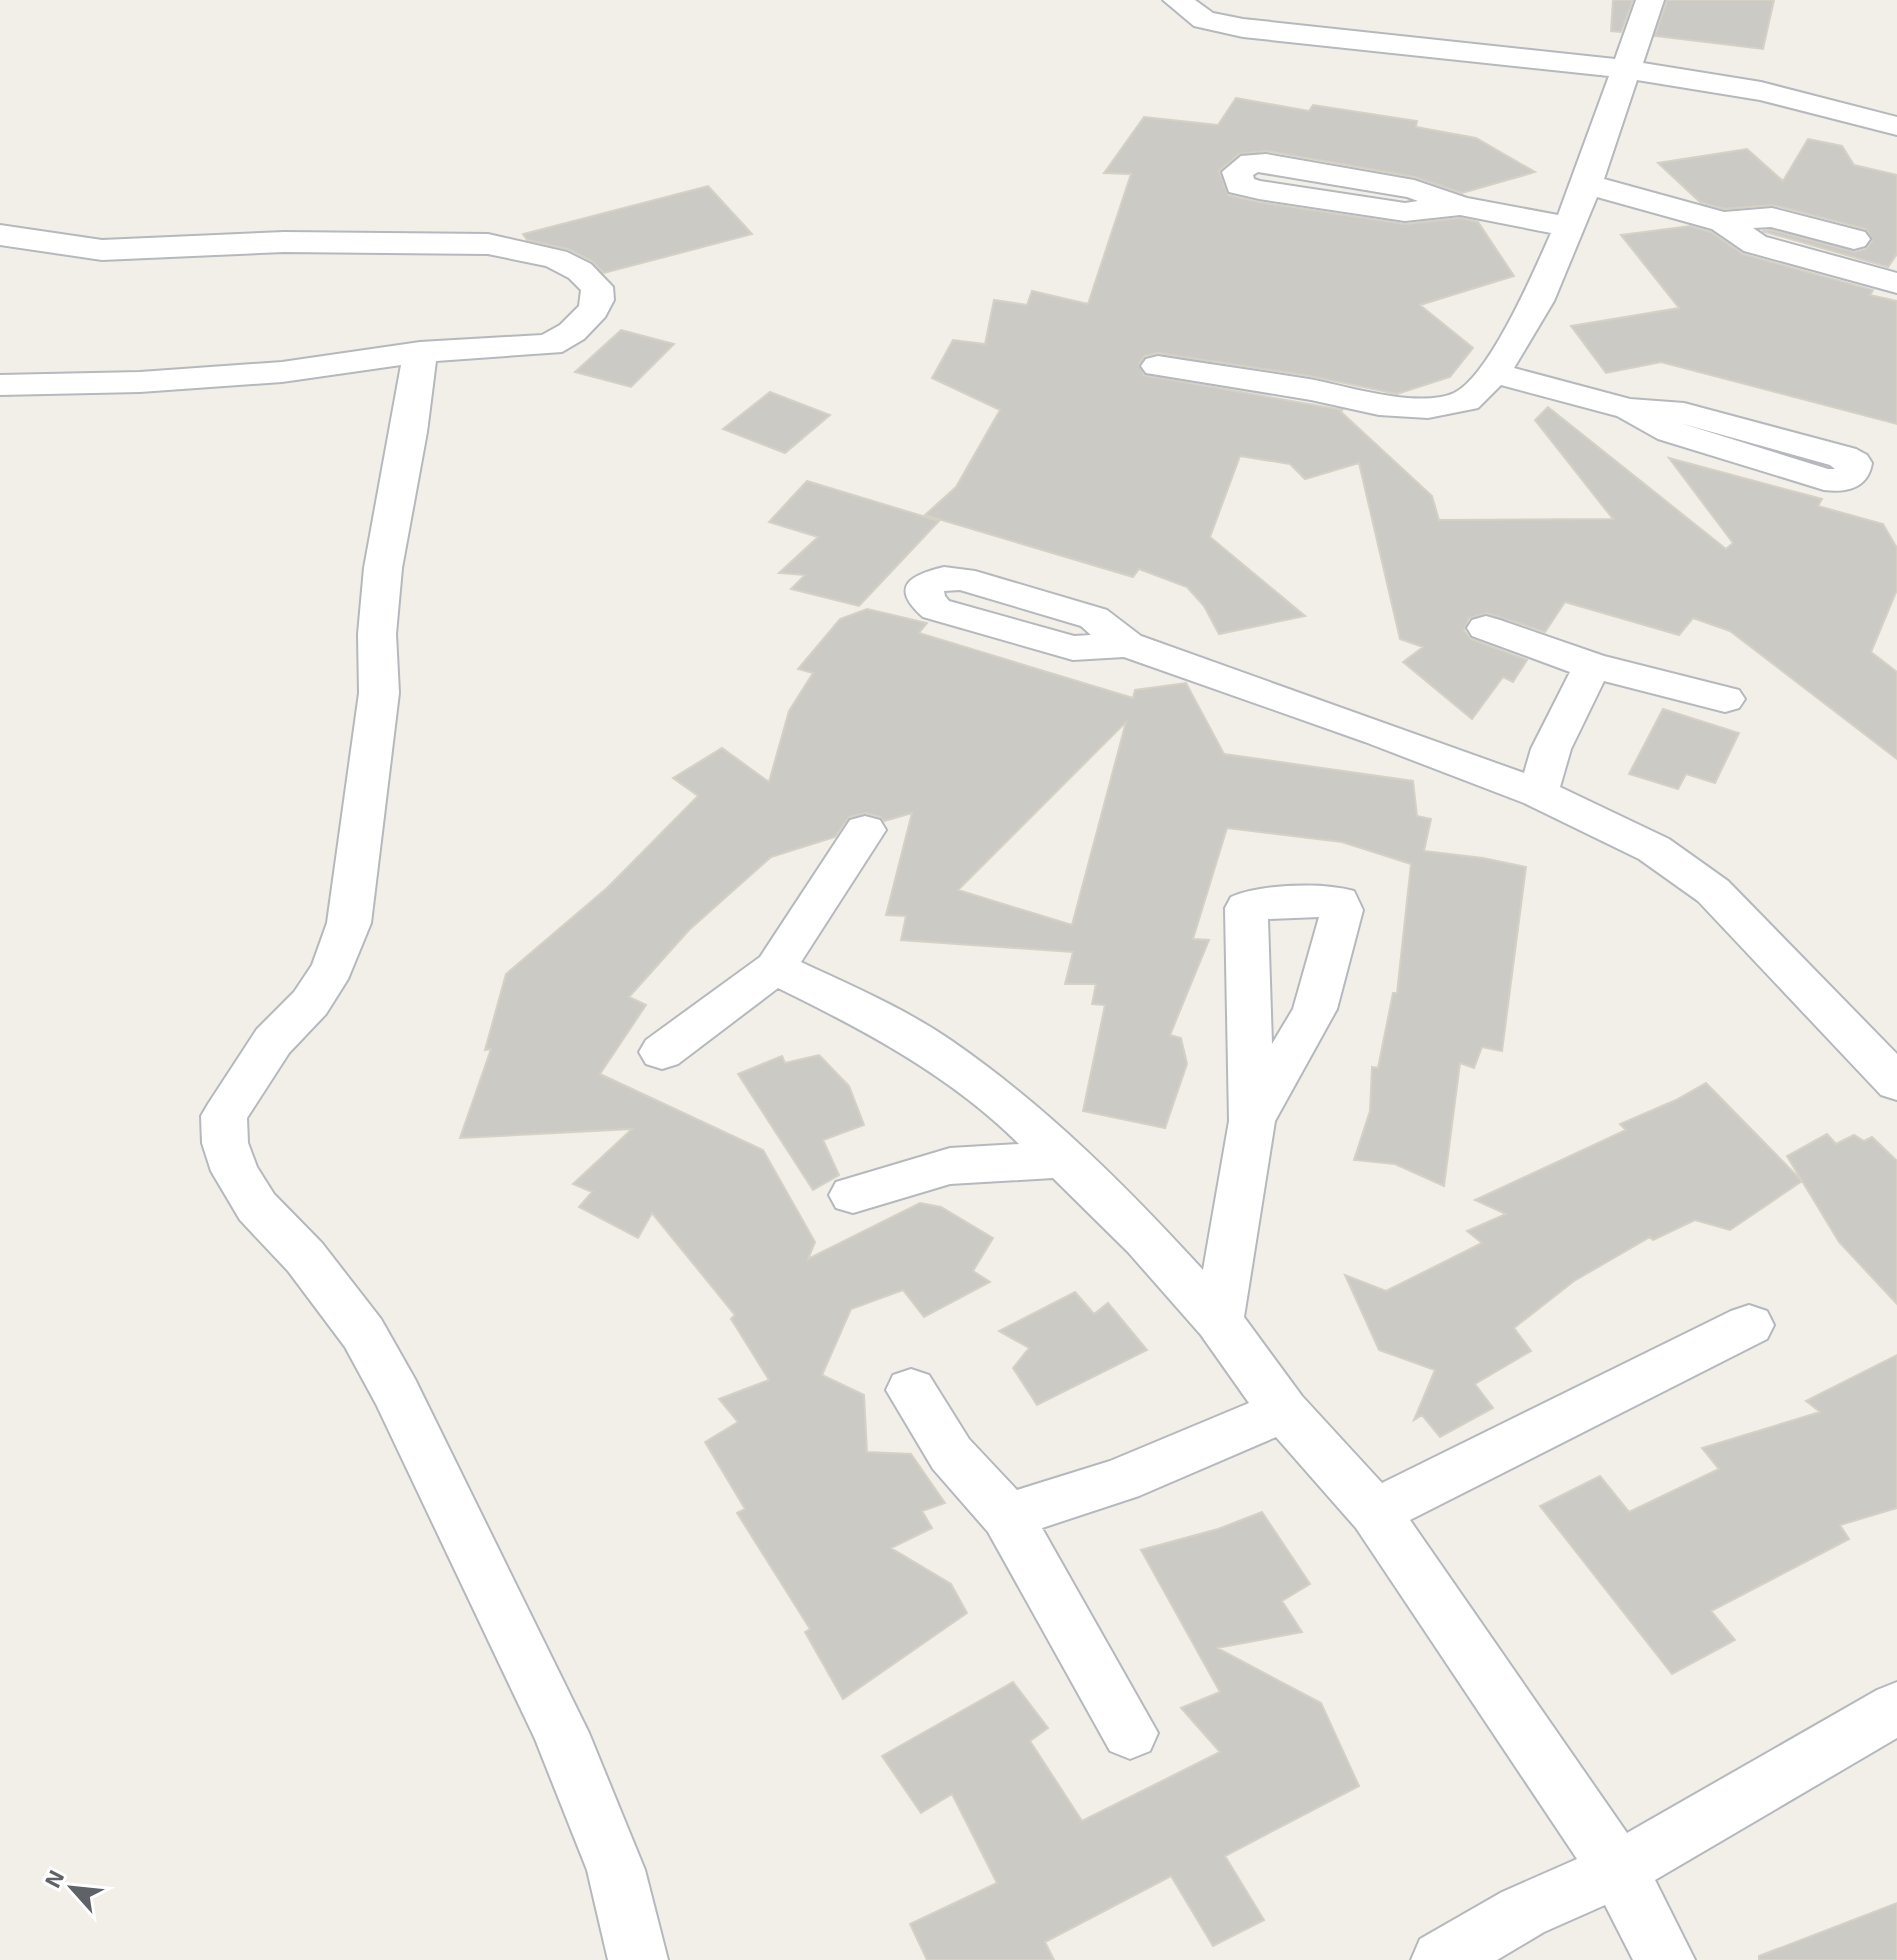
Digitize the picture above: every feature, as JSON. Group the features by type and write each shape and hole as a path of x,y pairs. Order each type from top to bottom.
{"street":[{"path":"1177,0 1204,20 1243,28 1626,69 1761,91 1897,126"},
{"path":"1204,20 1225,0"},
{"path":"1158,366 1311,390 1379,405 1428,408 1466,401 1494,373 1538,301 1587,184 1650,0"},
{"path":"1460,206 1405,212 1259,190 1240,185 1237,172 1252,162 1266,163 1414,189 1460,206 1570,227"},
{"path":"1587,184 1723,222 1755,244 1897,283"},
{"path":"1723,222 1772,217 1883,247"},
{"path":"0,235 102,250 284,242 488,244 556,259 580,271 597,287 598,300 593,310 572,332 550,345 420,352 282,372 127,383 0,385"},
{"path":"420,352 409,432 383,568 377,634 379,693 349,923 333,968 310,1003 273,1041 224,1116 225,1143 235,1171 257,1207 305,1257 363,1333 397,1394 561,1733 616,1870 638,1960"},
{"path":"1494,373 1629,409 1684,413 1843,457 1854,463 1852,475 1838,481 1824,479 1670,432 1629,409"},
{"path":"1486,628 1592,666 1725,699"},
{"path":"1127,645 1379,733 1538,793 1654,849 1713,891 1897,1083"},
{"path":"1538,793 1551,749 1592,666"},
{"path":"662,1052 775,968 865,830"},
{"path":"775,968 850,1004 934,1051 1018,1114 1067,1159 1219,1321 1284,1411 1375,1512 1618,1870 1665,1960"},
{"path":"1219,1321 1252,1121"},
{"path":"853,1195 950,1166 1067,1159"},
{"path":"1375,1512 1749,1325"},
{"path":"911,1390 951,1454 1007,1516 1130,1733"},
{"path":"1007,1516 1121,1480 1284,1411"},
{"path":"1441,1960 1523,1912 1618,1870 1897,1708"}],"building":[{"path":"1613,0 1633,0 1621,32 1611,31"},
{"path":"1667,0 1774,0 1763,49 1655,36"},
{"path":"1236,98 1309,111 1313,105 1417,121 1416,127 1476,138 1535,172 1462,193 1415,177 1267,151 1239,154 1219,171 1228,195 1258,202 1405,224 1460,218 1478,222 1514,276 1420,305 1473,348 1450,377 1397,394 1310,376 1158,353 1145,356 1139,364 1144,375 1343,410 1340,411 1432,496 1439,520 1613,519 1535,420 1548,407 1726,549 1733,543 1669,458 1822,499 1818,506 1883,524 1897,548 1897,590 1871,652 1897,672 1897,759 1730,631 1693,618 1679,635 1565,602 1545,632 1487,613 1469,618 1464,630 1471,639 1527,660 1513,682 1503,677 1472,719 1403,662 1423,647 1400,639 1359,463 1305,479 1290,464 1240,456 1210,537 1305,616 1219,634 1204,606 1187,587 1139,569 1133,577 925,515 956,487 1000,410 932,378 953,340 985,344 994,300 1027,305 1032,291 1088,304 1131,174 1104,173 1144,117 1218,125"},
{"path":"1808,139 1842,146 1854,165 1897,175 1897,254 1888,267 1762,231 1771,230 1855,252 1866,249 1872,241 1866,229 1773,205 1724,209 1700,202 1658,163 1747,149 1783,181"},
{"path":"708,186 752,234 604,273 592,261 568,249 527,240 523,234"},
{"path":"1690,226 1711,232 1743,254 1873,290 1870,295 1897,301 1897,424 1661,362 1606,373 1571,326 1679,308 1621,235"},
{"path":"621,330 674,344 631,387 575,372"},
{"path":"770,392 830,415 785,453 723,429"},
{"path":"807,481 939,521 859,606 791,589 805,575 779,573 818,537 769,522"},
{"path":"867,609 927,623 919,633 1133,698 1135,690 1186,683 1224,754 1413,781 1417,816 1431,819 1424,851 1526,867 1502,1051 1482,1047 1474,1068 1460,1063 1444,1186 1395,1164 1354,1160 1370,1111 1372,1067 1378,1068 1393,993 1397,993 1411,864 1342,842 1227,828 1193,939 1209,940 1170,1035 1181,1038 1187,1064 1165,1128 1083,1111 1105,1005 1092,1004 1096,984 1065,984 1073,952 901,940 906,916 886,915 912,813 884,821 881,817 866,813 849,817 835,837 771,857 689,930 629,997 646,1005 600,1074 763,1150 815,1242 808,1259 920,1203 941,1207 993,1238 973,1271 990,1282 924,1317 903,1290 851,1309 822,1375 864,1395 867,1452 911,1454 945,1503 922,1511 932,1528 891,1548 951,1584 967,1613 843,1699 805,1632 810,1629 737,1513 745,1509 705,1442 738,1422 719,1399 769,1380 731,1319 735,1315 652,1213 638,1238 579,1207 592,1192 573,1184 632,1129 460,1138 491,1049 485,1050 506,974 607,888 698,796 673,778 722,748 769,782 789,711 813,673 798,669 840,619","holes":["1126,722 1072,925 958,890"]},
{"path":"1663,709 1739,733 1715,783 1686,774 1678,789 1629,774"},
{"path":"819,1055 849,1086 864,1125 823,1140 839,1175 813,1190 738,1074 782,1056 785,1063"},
{"path":"1706,1083 1802,1181 1730,1230 1695,1220 1653,1240 1650,1237 1574,1281 1514,1328 1531,1351 1475,1384 1493,1408 1440,1437 1422,1415 1414,1420 1435,1370 1379,1350 1345,1275 1386,1291 1482,1243 1467,1231 1506,1214 1475,1200 1626,1130 1620,1124 1676,1100"},
{"path":"1827,1134 1836,1144 1854,1135 1864,1141 1872,1137 1897,1161 1897,1304 1839,1242 1787,1156"},
{"path":"1075,1292 1094,1314 1108,1303 1147,1350 1037,1405 1013,1368 1029,1348 999,1331"},
{"path":"1897,1355 1897,1508 1840,1525 1849,1539 1711,1611 1735,1640 1672,1674 1540,1506 1600,1476 1629,1512 1719,1469 1702,1448 1820,1412 1806,1401"},
{"path":"1262,1512 1310,1584 1282,1601 1302,1632 1217,1648 1321,1703 1359,1786 1225,1856 1264,1920 1213,1946 1171,1876 1045,1942 1054,1960 927,1960 910,1924 997,1883 952,1794 921,1813 882,1756 1013,1682 1048,1728 1030,1741 1082,1821 1220,1752 1181,1708 1220,1692 1141,1550 1218,1529"},
{"path":"1897,1903 1897,1960 1759,1960 1759,1956"}]}
